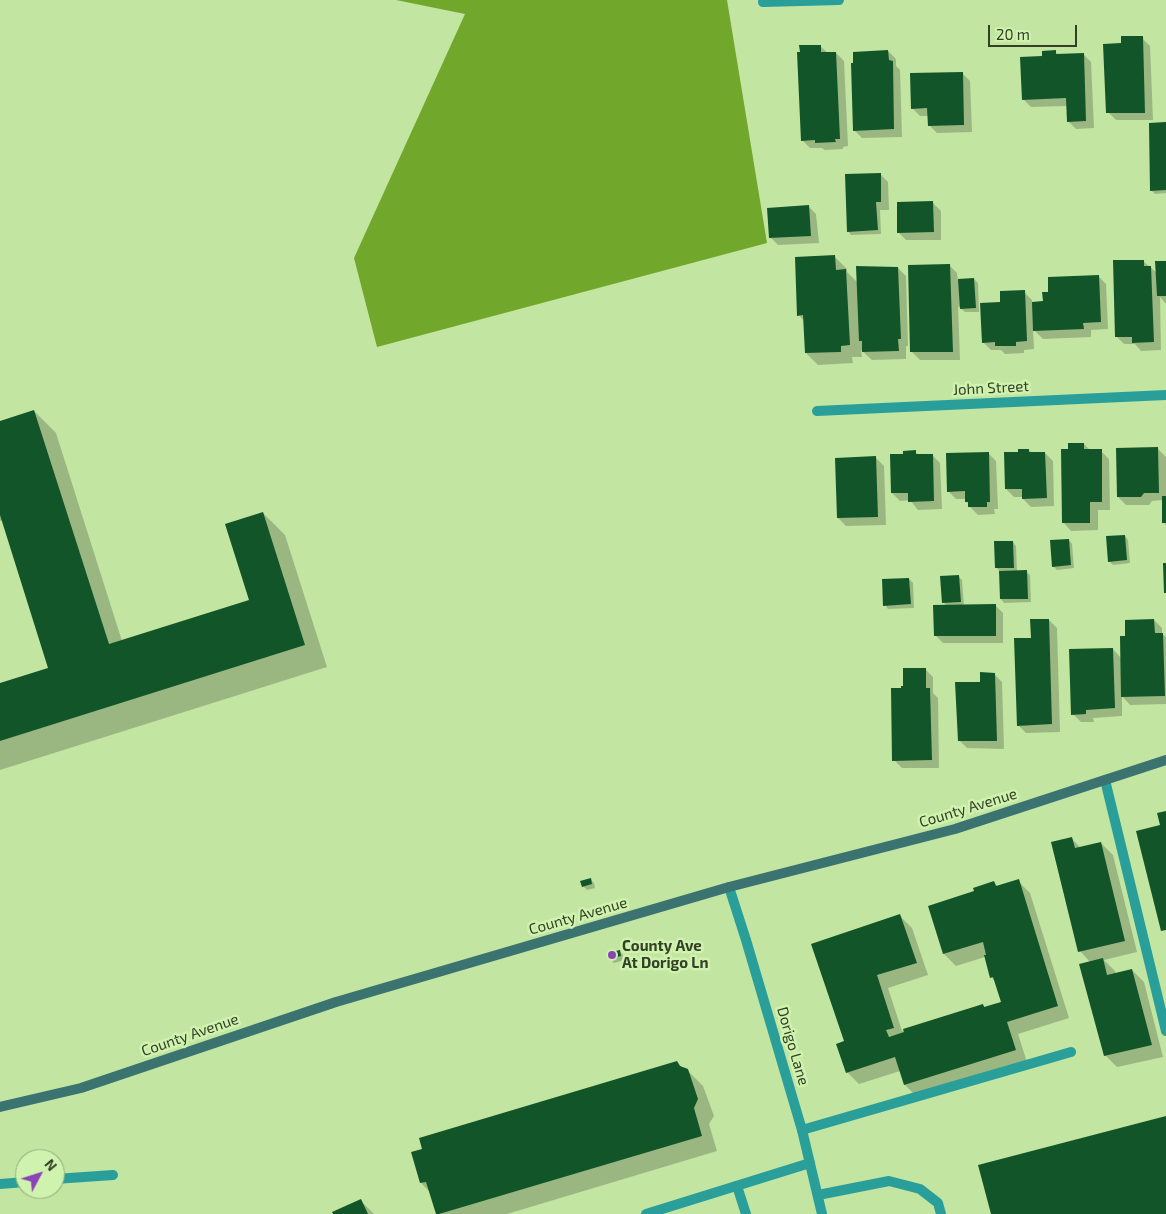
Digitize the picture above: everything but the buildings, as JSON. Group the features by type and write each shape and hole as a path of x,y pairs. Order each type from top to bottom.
{"main road":[{"name":"County Avenue","path":"0,1108 81,1088 336,1002 729,887 955,829 1166,760"}],"street":[{"path":"763,2 839,0"},
{"name":"John Street","path":"817,411 1166,395"},
{"path":"1105,780 1166,1031"},
{"name":"Dorigo Lane","path":"729,887 802,1130 822,1214"},
{"path":"802,1130 1071,1052"},
{"path":"646,1214 810,1163"},
{"path":"65,1178 113,1175"},
{"path":"818,1195 889,1181 920,1189 938,1203 941,1214"},
{"path":"0,1184 15,1183"},
{"path":"737,1186 746,1214"}],"green space":[{"path":"396,0 727,0 767,243 377,347 354,258 465,14"}],"place":[{"name":"County Ave At Dorigo Ln","path":"612,955"}]}
